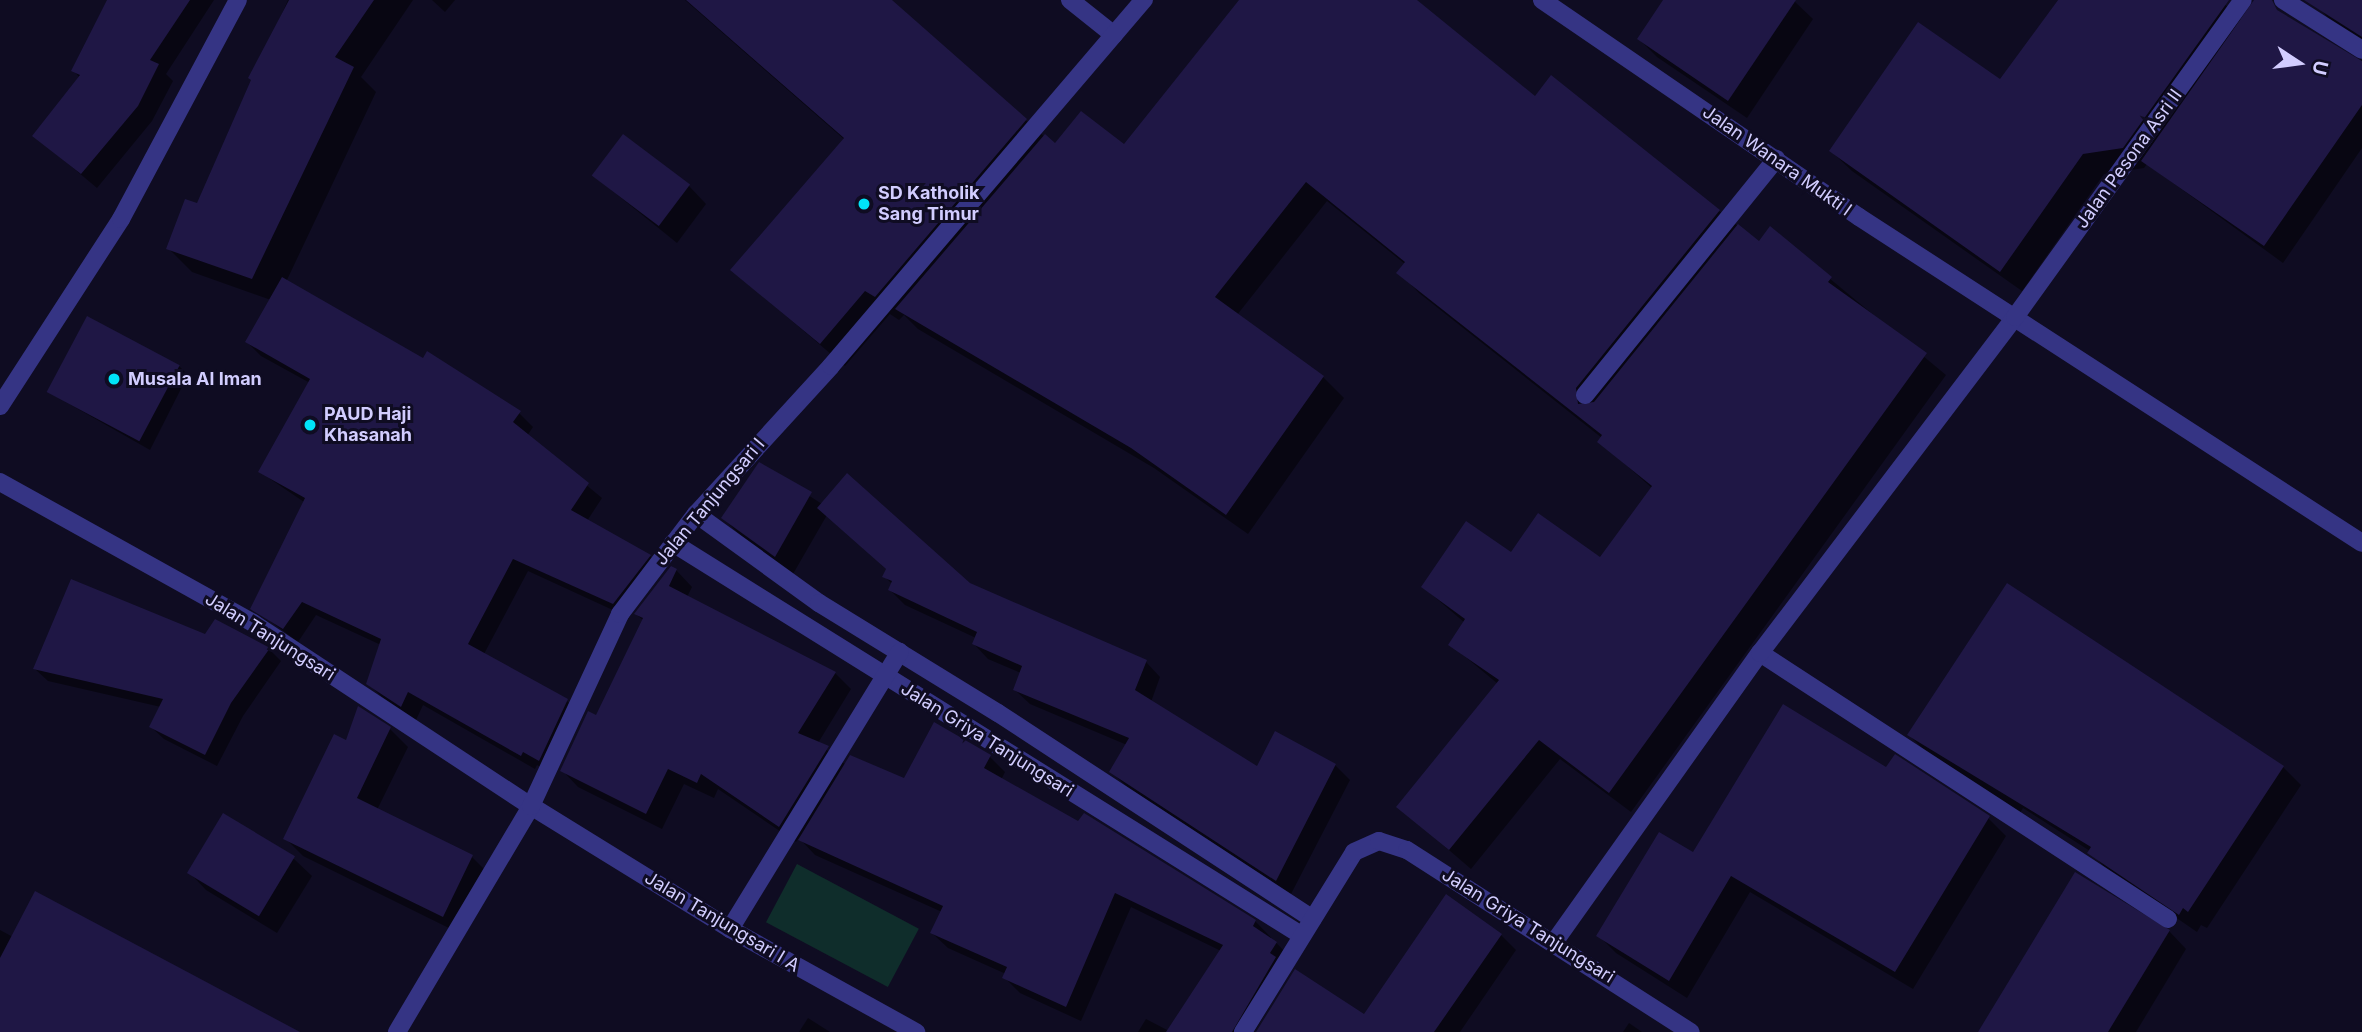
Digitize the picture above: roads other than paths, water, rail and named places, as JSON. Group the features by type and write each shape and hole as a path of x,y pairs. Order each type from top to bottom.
{"street":[{"path":"0,406 121,219 238,0"},
{"path":"1070,0 1114,35"},
{"name":"Jalan Tanjungsari I","path":"397,1032 531,806 620,614 696,514 831,366 1144,0"},
{"name":"Jalan Wanara Mukti I","path":"1542,0 2015,317 2362,542"},
{"name":"Jalan Pesona Asri II","path":"1555,941 1760,653 2015,317 2243,0"},
{"path":"2283,0 2362,50"},
{"path":"1585,395 1776,159"},
{"name":"Jalan Tanjungsari","path":"0,482 253,623 531,806"},
{"name":"Jalan Griya Tanjungsari","path":"696,514 819,603 1313,919"},
{"name":"Jalan Griya Tanjungsari","path":"673,543 1301,935"},
{"path":"730,929 900,653"},
{"path":"1760,653 2168,919"},
{"name":"Jalan Tanjungsari I A","path":"531,806 730,929 916,1032"},
{"name":"Jalan Griya Tanjungsari","path":"1243,1032 1354,852 1379,841 1407,850 1555,941 1692,1032"}],"place":[{"name":"SD Katholik Sang Timur","path":"864,204"},
{"name":"Musala Al Iman","path":"114,379"},
{"name":"PAUD Haji Khasanah","path":"310,425"}]}
